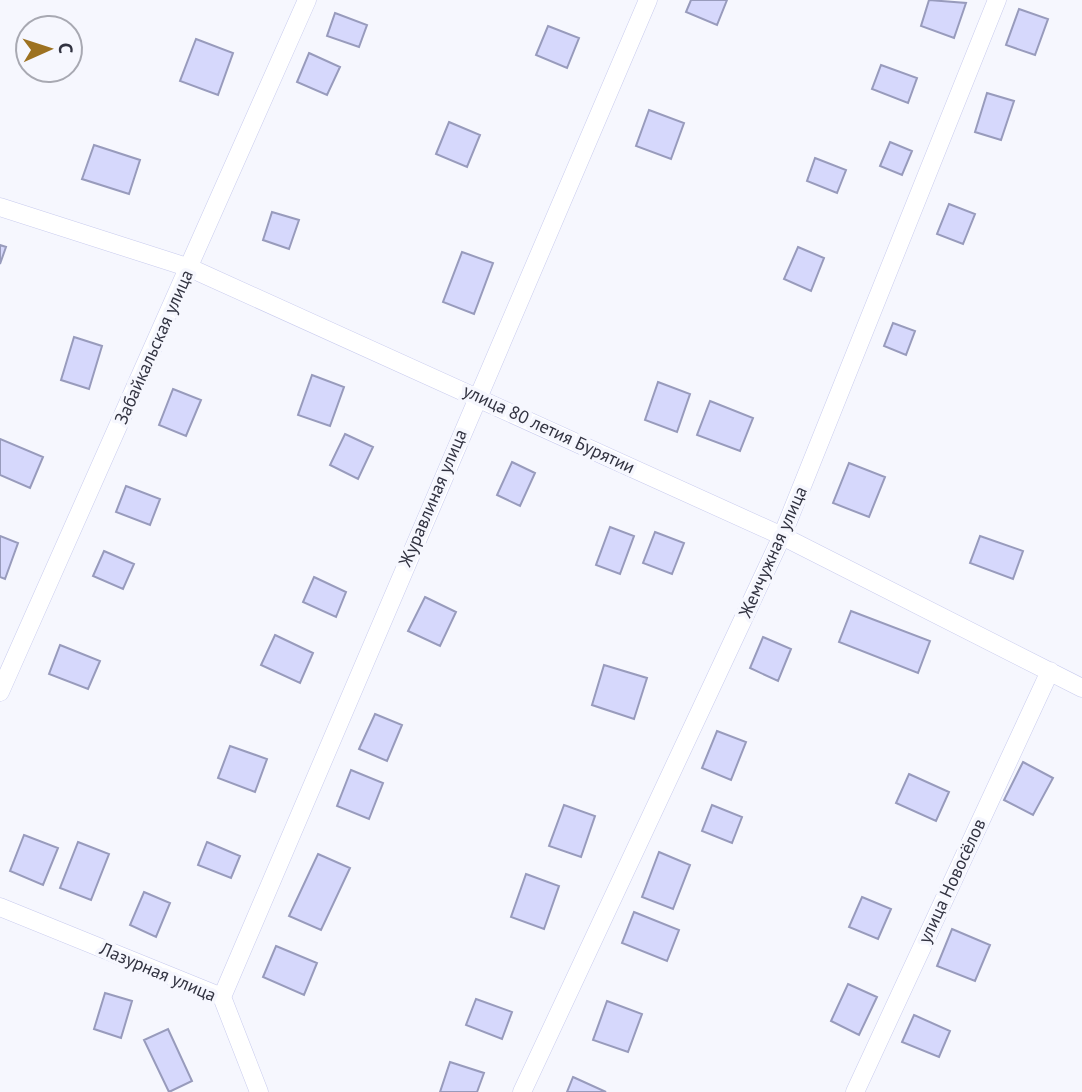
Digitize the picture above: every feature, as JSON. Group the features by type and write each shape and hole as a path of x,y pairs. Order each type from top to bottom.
{"street":[{"name":"Забайкальская улица","path":"0,692 307,0"},
{"name":"Журавлиная улица","path":"222,997 476,396 648,0"},
{"name":"Жемчужная улица","path":"522,1092 782,536 997,0"},
{"name":"улица 80 летия Бурятии","path":"0,207 190,268 782,536 1082,688"},
{"name":"улица Новосёлов","path":"855,1092 1049,671"},
{"name":"Лазурная улица","path":"0,907 222,997 259,1092"}],"building":[{"path":"691,0 727,0 717,25 686,12"},
{"path":"929,0 966,3 954,38 921,26"},
{"path":"1019,9 1048,19 1035,55 1006,45"},
{"path":"335,13 367,25 359,47 327,36"},
{"path":"548,26 579,38 567,68 536,55"},
{"path":"196,39 233,53 218,95 180,81"},
{"path":"309,53 340,67 327,95 297,82"},
{"path":"881,65 917,78 908,103 872,89"},
{"path":"987,93 1014,101 1001,140 975,132"},
{"path":"649,110 684,123 671,159 636,146"},
{"path":"449,122 480,135 467,167 436,154"},
{"path":"890,142 912,151 902,175 880,166"},
{"path":"94,145 140,160 129,194 82,179"},
{"path":"815,158 846,170 837,193 807,181"},
{"path":"949,204 975,214 963,244 937,234"},
{"path":"272,212 299,220 289,249 263,240"},
{"path":"0,245 6,247 0,264"},
{"path":"798,247 824,258 811,291 784,279"},
{"path":"462,252 493,263 474,314 443,302"},
{"path":"893,323 915,331 906,355 884,346"},
{"path":"74,337 102,346 89,389 61,380"},
{"path":"312,375 344,387 330,426 298,415"},
{"path":"658,382 690,394 677,432 645,420"},
{"path":"173,389 201,400 186,436 159,425"},
{"path":"710,401 753,418 740,451 697,435"},
{"path":"345,434 373,447 358,479 330,465"},
{"path":"0,439 43,457 30,488 0,475"},
{"path":"512,462 535,473 520,506 497,495"},
{"path":"849,463 885,477 869,517 833,503"},
{"path":"126,486 160,499 150,525 116,512"},
{"path":"610,527 634,536 620,574 596,565"},
{"path":"655,532 684,543 672,574 643,563"},
{"path":"0,536 18,543 5,579 0,577"},
{"path":"980,536 1023,551 1013,579 970,563"},
{"path":"104,551 134,564 123,589 93,576"},
{"path":"314,577 346,592 336,617 303,602"},
{"path":"425,597 456,612 440,646 408,631"},
{"path":"851,611 930,641 918,673 839,642"},
{"path":"275,635 313,653 300,683 261,665"},
{"path":"763,637 791,649 778,681 750,668"},
{"path":"60,645 100,661 88,689 49,674"},
{"path":"604,665 647,678 634,719 592,705"},
{"path":"375,714 402,725 387,761 359,749"},
{"path":"717,731 746,742 731,780 702,768"},
{"path":"230,746 267,759 255,792 218,778"},
{"path":"1023,762 1053,778 1033,815 1004,800"},
{"path":"351,770 383,783 369,819 337,806"},
{"path":"909,774 949,792 936,821 896,803"},
{"path":"564,805 595,816 581,857 549,846"},
{"path":"712,805 742,817 732,843 702,831"},
{"path":"24,835 58,848 43,885 10,871"},
{"path":"78,842 109,854 91,900 60,888"},
{"path":"207,842 240,856 231,878 198,865"},
{"path":"659,852 690,865 673,909 642,897"},
{"path":"318,854 350,868 321,930 289,916"},
{"path":"526,874 559,886 544,929 511,917"},
{"path":"144,892 170,903 156,937 130,925"},
{"path":"862,897 891,909 878,939 849,927"},
{"path":"634,912 679,930 667,961 622,943"},
{"path":"952,929 990,945 975,981 937,966"},
{"path":"276,946 317,963 304,995 263,977"},
{"path":"848,984 877,997 859,1035 831,1021"},
{"path":"105,993 132,1001 121,1038 94,1029"},
{"path":"476,999 512,1012 502,1039 466,1025"},
{"path":"607,1001 642,1014 628,1052 593,1040"},
{"path":"914,1015 950,1031 939,1057 902,1042"},
{"path":"168,1029 192,1081 169,1092 144,1040"},
{"path":"450,1062 484,1073 477,1092 440,1092"},
{"path":"573,1077 606,1092 567,1092"}]}
